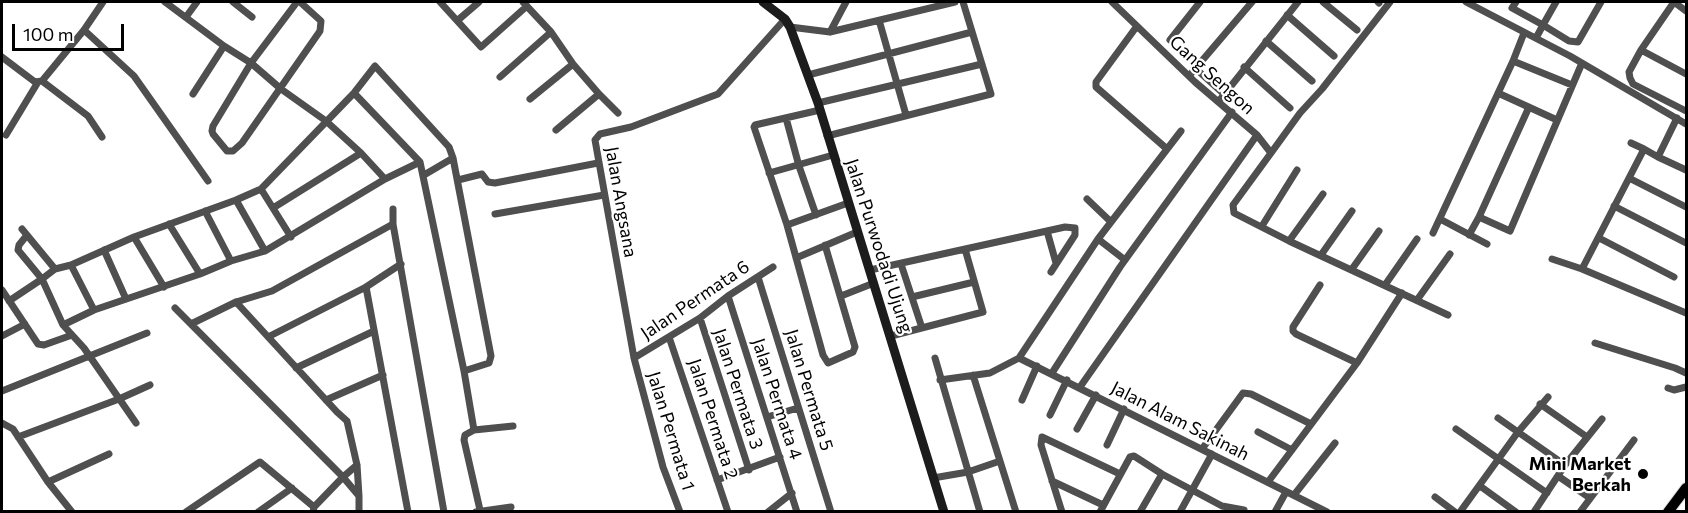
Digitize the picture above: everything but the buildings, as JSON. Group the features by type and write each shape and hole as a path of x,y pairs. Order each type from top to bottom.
{"main road":[{"path":"1668,512 1686,488"}],"street":[{"path":"6,135 40,81 84,30 104,2"},
{"path":"165,2 251,63 281,89 326,122 361,153 385,179"},
{"path":"186,17 197,2"},
{"path":"233,2 252,17"},
{"path":"298,2 316,14 321,21 322,26 242,143 233,151 224,149 212,131 251,63 298,2"},
{"path":"440,2 481,47 525,4 551,32 573,64 618,113"},
{"path":"458,20 479,2"},
{"path":"763,2 788,23 830,32 955,2"},
{"path":"830,32 846,2"},
{"path":"827,136 991,94 963,2"},
{"name":"Gang Sengon","path":"1112,2 1189,76 1222,98 1232,112 1257,135 1269,150"},
{"path":"1170,39 1200,2"},
{"path":"1189,76 1252,2"},
{"path":"1195,68 1222,98 1298,2"},
{"path":"1323,2 1357,30"},
{"path":"1390,2 1322,89 1269,150 1233,205 1234,213 1448,315"},
{"path":"1466,2 1582,63 1686,124"},
{"path":"1516,2 1512,8 1569,41 1578,42 1601,2"},
{"path":"1536,38 1556,2"},
{"path":"1686,11 1674,2 1641,50 1629,72 1629,78 1633,84 1686,111"},
{"path":"1287,15 1334,56"},
{"path":"879,20 906,115"},
{"name":"Jalan Purwodadi Ujung","path":"788,23 819,107 944,512"},
{"name":"Jalan Angsana","path":"634,358 594,140 596,137 718,94 788,23"},
{"path":"1137,26 1096,82 1096,87 1167,149"},
{"path":"84,30 134,76 208,181"},
{"path":"500,77 551,32"},
{"path":"808,75 972,32"},
{"path":"1433,233 1524,33"},
{"path":"1266,40 1312,81"},
{"path":"193,93 224,46"},
{"path":"1641,50 1686,74"},
{"path":"2,57 35,82 40,81 88,116 102,137"},
{"path":"1513,61 1572,85"},
{"path":"1479,217 1510,231 1582,63"},
{"path":"531,99 573,64"},
{"path":"825,245 855,350 828,363 823,356 787,225 754,126 897,85 982,64"},
{"path":"9,301 55,269 71,265 134,237 261,189 354,93 375,66 449,147 453,158 491,356 489,363 464,371"},
{"path":"1244,68 1290,108"},
{"path":"354,93 420,162 464,371 474,430"},
{"path":"1498,93 1557,120"},
{"path":"556,130 599,94"},
{"path":"1469,235 1529,107"},
{"path":"1052,373 1125,260 1232,112"},
{"path":"786,118 816,215"},
{"path":"1658,157 1677,118"},
{"path":"940,380 990,373 1018,358 1098,239 1181,131"},
{"path":"1080,387 1257,135"},
{"path":"1631,143 1686,170"},
{"path":"1582,269 1644,149"},
{"path":"273,208 361,153"},
{"path":"769,173 833,155"},
{"path":"424,175 453,158"},
{"path":"63,325 94,310 265,251 385,179 420,162"},
{"path":"458,180 482,174 488,182 495,183 598,163"},
{"path":"1262,226 1297,170"},
{"path":"1629,178 1686,207"},
{"path":"261,189 291,237"},
{"path":"1289,241 1323,194"},
{"path":"495,214 604,195"},
{"path":"1087,199 1111,222"},
{"path":"236,200 265,251"},
{"path":"787,225 848,203"},
{"path":"1614,206 1686,243"},
{"path":"393,209 393,224 444,512"},
{"path":"205,211 231,261"},
{"path":"1321,255 1352,211"},
{"path":"1440,219 1487,244"},
{"path":"169,224 200,274"},
{"path":"191,324 236,302 272,291 393,224"},
{"path":"870,270 1065,227 1075,228 1075,235 1051,272"},
{"path":"1047,231 1056,263"},
{"path":"1352,269 1379,231"},
{"path":"55,269 25,232 18,250 42,279 63,325 89,355 136,423"},
{"path":"796,258 857,232"},
{"path":"134,237 164,287"},
{"path":"1599,238 1674,277"},
{"path":"1098,239 1125,260"},
{"path":"1385,285 1418,239"},
{"path":"104,249 126,299"},
{"path":"891,336 983,312 965,249"},
{"path":"1418,300 1450,254"},
{"path":"1552,259 1686,311"},
{"path":"268,337 366,287 401,264"},
{"path":"901,264 922,328"},
{"path":"71,265 94,310"},
{"name":"Jalan Permata 6","path":"634,358 699,318 772,267"},
{"name":"Jalan Permata 5","path":"758,277 831,512"},
{"path":"912,297 974,282"},
{"path":"841,296 874,283"},
{"path":"1320,285 1293,327 1293,331 1357,363"},
{"path":"366,287 408,512"},
{"path":"2,290 38,344 72,336"},
{"path":"1268,482 1357,363 1402,293"},
{"name":"Jalan Permata 4","path":"728,296 797,512"},
{"path":"236,302 347,421 357,465 358,512"},
{"path":"175,308 359,495"},
{"name":"Jalan Permata 3","path":"699,318 749,470"},
{"path":"2,336 25,324"},
{"path":"296,368 374,331"},
{"path":"2,391 147,333"},
{"name":"Jalan Permata 2","path":"669,337 728,512"},
{"path":"1595,342 1686,373"},
{"name":"Jalan Permata 1","path":"634,358 663,467 680,512"},
{"path":"935,358 980,512"},
{"name":"Jalan Alam Sakinah","path":"1018,358 1294,495 1316,509 1327,512"},
{"path":"1022,400 1037,366"},
{"path":"326,400 383,375"},
{"path":"973,375 1016,512"},
{"path":"1050,415 1067,381"},
{"path":"18,437 150,385"},
{"path":"1668,388 1674,390 1686,387"},
{"path":"1202,449 1243,393 1251,394 1311,424"},
{"path":"1077,429 1096,395"},
{"path":"1460,512 1518,432 1548,396"},
{"path":"1540,404 1587,437"},
{"path":"767,417 798,408"},
{"path":"1107,445 1124,409"},
{"path":"1498,418 1566,465"},
{"path":"1534,512 1566,465 1602,419"},
{"path":"2,423 12,429 48,482 72,512"},
{"path":"511,507 478,511 464,440 465,435 474,430 513,426"},
{"path":"1456,429 1547,493"},
{"path":"1258,432 1292,450"},
{"path":"1062,512 1041,445 1043,437 1120,474"},
{"path":"1580,512 1634,440"},
{"path":"1294,495 1335,443"},
{"path":"48,482 109,454"},
{"path":"1180,512 1212,454"},
{"path":"1052,481 1101,508 1130,457 1134,456 1220,509 1244,510"},
{"path":"717,480 780,457"},
{"path":"933,478 968,472 1000,461"},
{"path":"186,512 260,462 313,509 357,465"},
{"path":"1140,512 1162,474"},
{"path":"1558,476 1590,498"},
{"path":"1480,486 1516,512"},
{"path":"258,512 292,488"},
{"path":"1275,512 1287,492"},
{"path":"768,512 792,493"},
{"path":"1435,497 1455,512"}],"place":[{"name":"Mini Market Berkah","path":"1643,474"}]}
